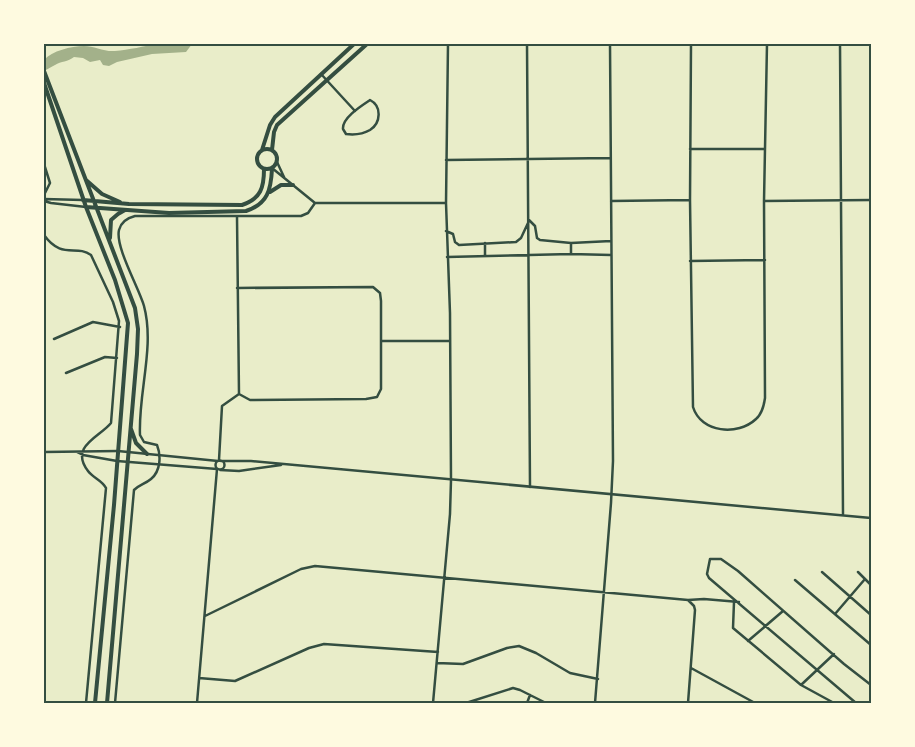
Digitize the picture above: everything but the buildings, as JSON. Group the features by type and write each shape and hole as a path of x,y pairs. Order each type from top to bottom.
{"main road":[{"path":"272,168 264,169 259,166 257,159 275,117 354,44"},
{"path":"268,195 271,185 272,168 277,162 276,155 272,150 272,139 277,125 367,44"},
{"path":"44,71 45,83 86,207 115,280 128,323 95,703"},
{"path":"45,83 112,246 135,308 138,325 107,703"},
{"path":"262,150 272,150"},
{"path":"84,200 124,204 242,205 253,201 258,196 262,189 264,169"},
{"path":"84,179 102,194 124,204"},
{"path":"86,207 169,213 242,211 256,207 281,185 293,185"},
{"path":"112,246 109,230 111,220 127,210"},
{"path":"130,427 137,445 147,454"}],"street":[{"path":"433,703 450,514 451,480 450,340 446,231 448,44"},
{"path":"527,44 530,487"},
{"path":"595,703 612,494 610,44"},
{"path":"691,44 690,261 693,407 696,414 705,423 712,427 727,430 738,428 756,420 764,403 764,201 767,44"},
{"path":"840,44 843,514"},
{"path":"321,74 355,111"},
{"path":"373,100 378,107 379,119 373,128 368,131 346,134 342,126 355,111 368,101 373,100"},
{"path":"690,149 765,149"},
{"path":"446,160 610,158"},
{"path":"277,162 286,180"},
{"path":"44,164 50,184 44,198"},
{"path":"272,168 315,204 446,203"},
{"path":"44,198 84,200"},
{"path":"44,198 51,203 86,207"},
{"path":"611,201 690,200"},
{"path":"764,201 871,200"},
{"path":"115,703 134,490 152,478 159,465 157,445 144,442 140,435 148,339 147,322 140,292 118,237 119,231 124,221 135,216 301,216 308,213 315,204"},
{"path":"237,217 239,394"},
{"path":"529,221 536,226 539,240 571,242 611,241"},
{"path":"446,231 453,234 455,242 459,245 517,241 521,238 529,221"},
{"path":"44,235 50,242 62,249 86,252 94,260 113,302 120,328 112,418 108,426 93,437 83,451 88,471 103,482 106,488 86,703"},
{"path":"571,242 571,254"},
{"path":"485,243 485,256"},
{"path":"447,257 611,255"},
{"path":"690,261 765,260"},
{"path":"237,288 375,288 380,295 381,341 381,389 380,394 376,398 250,400 239,394"},
{"path":"54,339 93,322 120,328"},
{"path":"381,341 450,340"},
{"path":"66,373 105,357 117,358"},
{"path":"219,469 215,465 219,461 222,406 239,394"},
{"path":"44,452 118,451 219,461 251,461 871,518"},
{"path":"76,452 117,461 219,469 239,470 285,465"},
{"path":"197,703 219,469 224,465 219,461"},
{"path":"856,703 709,578 707,574 709,560 713,558 721,559 871,685"},
{"path":"205,616 301,569 310,567 444,577 688,600 704,599 739,602"},
{"path":"822,572 871,615"},
{"path":"858,572 871,585"},
{"path":"834,614 865,579"},
{"path":"795,580 871,645"},
{"path":"688,600 695,610 688,703"},
{"path":"734,602 732,626 801,685 834,703"},
{"path":"748,641 783,612"},
{"path":"199,678 235,681 309,648 324,644 438,652"},
{"path":"437,663 464,664 517,646 524,647 570,673 598,679"},
{"path":"801,685 834,654"},
{"path":"691,668 755,703"},
{"path":"466,703 513,688 546,703"},
{"path":"527,703 530,695"}],"shaded area":[{"path":"158,44 192,44 186,52 152,54 117,62 109,66 103,65 100,60 90,62 83,58 74,57 44,71 44,60 47,57 68,48 84,46 115,51"}]}
